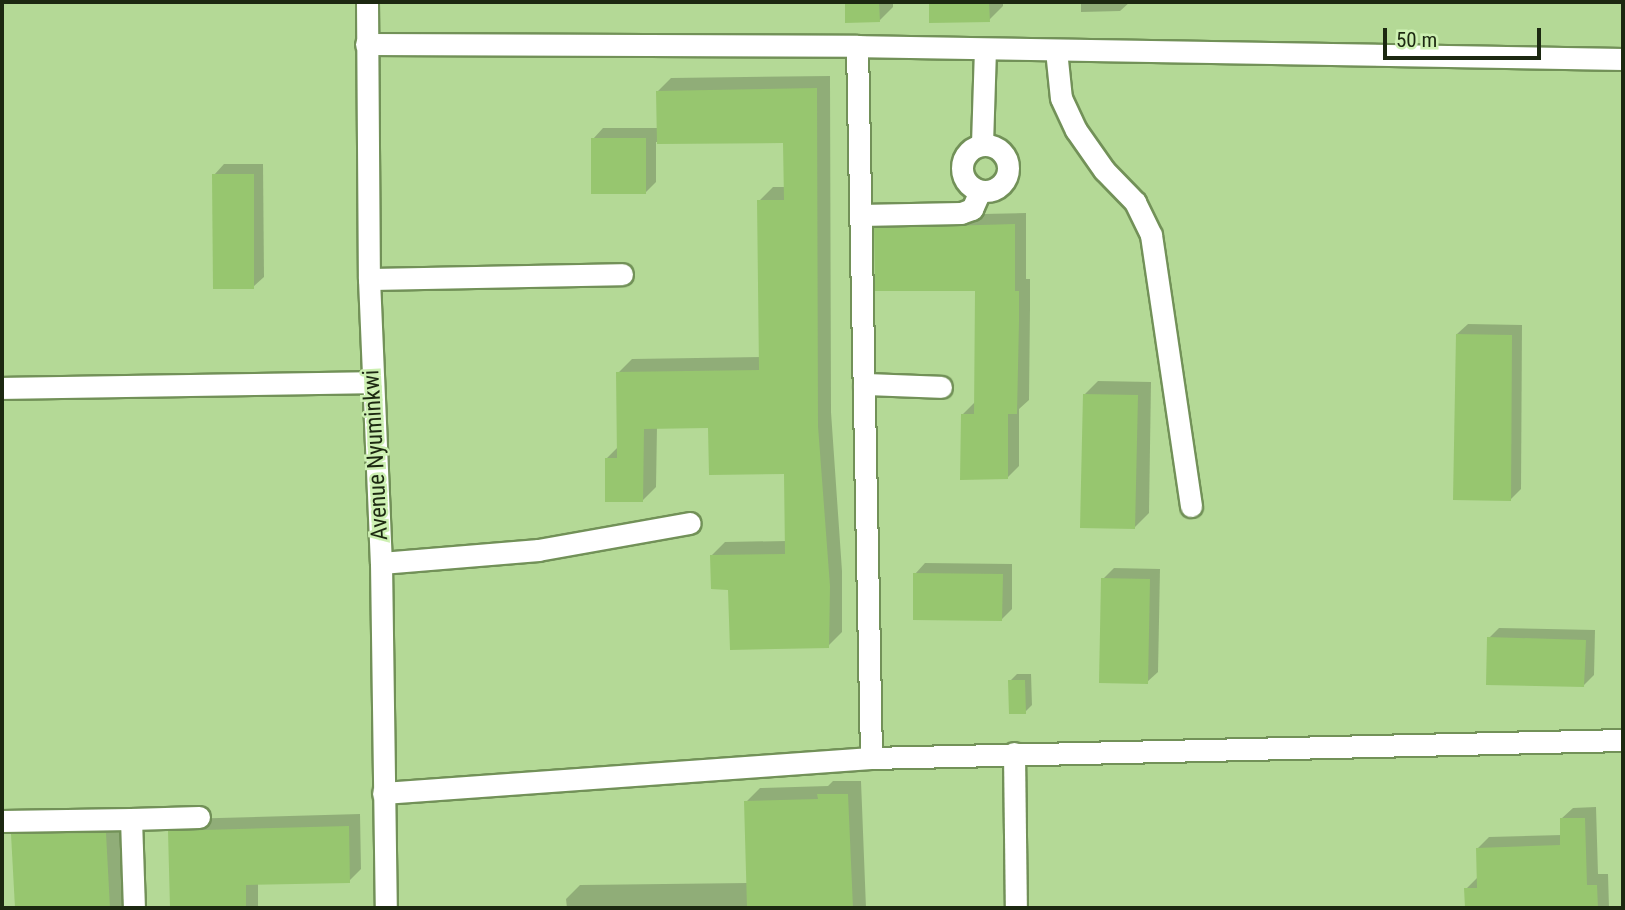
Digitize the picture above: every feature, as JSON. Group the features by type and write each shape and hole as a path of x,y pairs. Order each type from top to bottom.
{"lane":[{"name":"Avenue Nyuminkwi","path":"366,2 369,279 381,563 386,908"},
{"path":"366,44 857,46 1623,59"},
{"path":"857,46 871,758"},
{"path":"982,144 985,49"},
{"path":"1056,50 1061,98 1076,131 1104,170 1135,202 1151,235 1191,506"},
{"path":"982,144 995,146 1005,155 1008,169 1004,181 994,190 980,191 968,185 962,173 962,160 970,149 982,144"},
{"path":"860,215 961,213 972,209 980,191"},
{"path":"369,279 622,274"},
{"path":"2,388 372,382"},
{"path":"864,384 941,387"},
{"path":"381,563 538,550 691,523"},
{"path":"383,793 871,758 1623,740"},
{"path":"1014,754 1016,908"},
{"path":"2,821 199,817"},
{"path":"131,819 134,908"}],"shaded area":[{"path":"2,2 1623,2 1623,908 2,908"}],"building":[{"path":"845,2 879,2 880,22 845,23"},
{"path":"929,2 989,2 990,22 929,23"},
{"path":"817,88 818,426 830,586 829,648 730,650 728,590 711,589 710,555 785,554 784,474 709,475 708,428 644,429 643,502 605,502 605,458 617,458 616,372 759,370 757,200 784,200 783,143 657,144 656,91"},
{"path":"591,138 646,138 646,194 591,194"},
{"path":"212,174 254,174 254,289 213,289"},
{"path":"1015,224 1015,291 1019,291 1017,414 1008,414 1008,479 960,480 961,414 974,414 975,291 875,291 874,228"},
{"path":"1456,334 1512,335 1511,501 1453,500"},
{"path":"1083,394 1138,395 1135,529 1080,528"},
{"path":"913,573 1003,574 1002,621 913,620"},
{"path":"1101,578 1150,579 1148,684 1099,683"},
{"path":"1487,637 1586,640 1584,687 1486,685"},
{"path":"1008,680 1025,680 1026,714 1009,714"},
{"path":"817,794 848,794 853,908 747,908 744,801 818,799"},
{"path":"1560,818 1585,818 1587,885 1597,885 1598,908 1465,908 1464,888 1477,888 1476,848 1560,845"},
{"path":"349,826 350,883 246,885 246,908 170,908 168,831"},
{"path":"106,833 110,908 15,908 11,834"}]}
